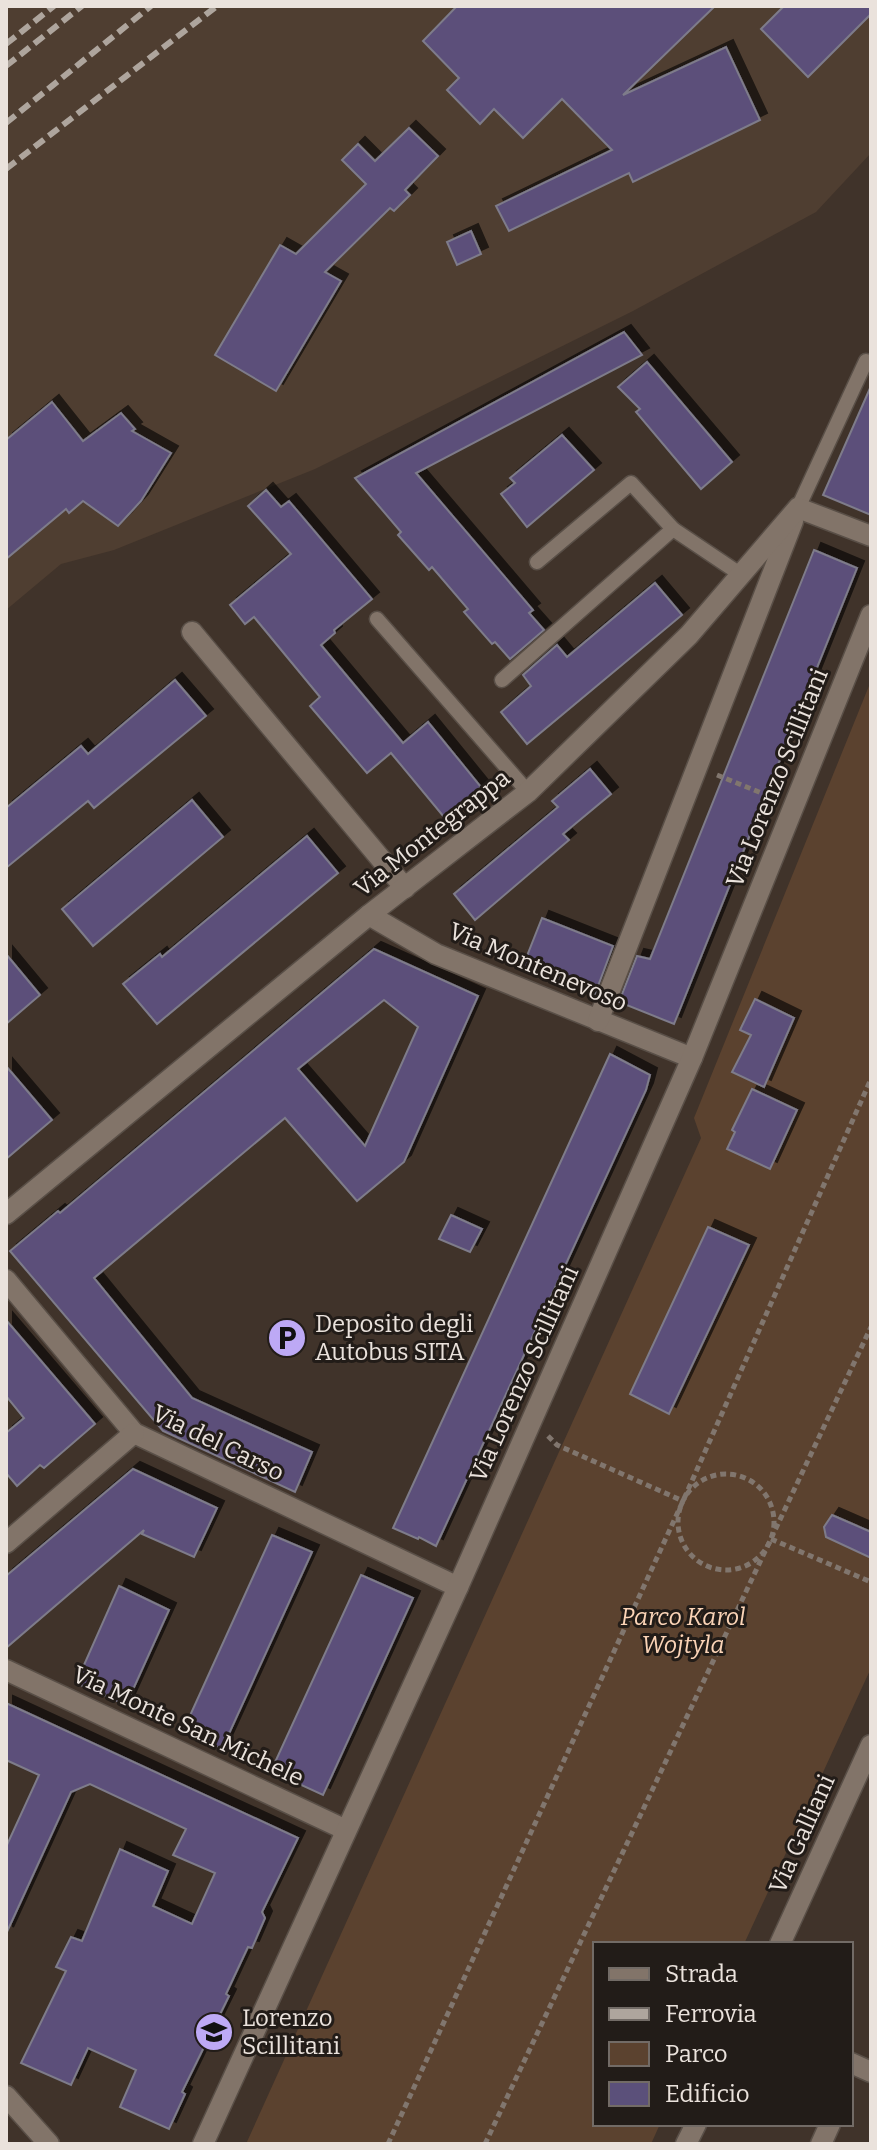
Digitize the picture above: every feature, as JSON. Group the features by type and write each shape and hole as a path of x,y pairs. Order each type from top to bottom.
{"street":[{"path":"598,1021 798,508 871,536"},
{"name":"Via Montegrappa","path":"6,1214 369,915 528,792 689,635 798,508"},
{"name":"Via Lorenzo Scillitani","path":"203,2144 458,1587 692,1058 871,615"},
{"path":"192,632 405,888"},
{"name":"Via Montenevoso","path":"369,915 436,954 692,1058"},
{"name":"Via del Carso","path":"8,1286 134,1433 458,1587"},
{"path":"6,1543 134,1433"},
{"name":"Via Monte San Michele","path":"6,1670 346,1830"},
{"name":"Via Galliani","path":"781,1942 871,1745"},
{"path":"6,2096 49,2144"},
{"path":"686,2144 695,2126"}],"lane":[{"path":"798,508 866,361 871,363"},
{"path":"537,562 631,483 673,529 740,574"},
{"path":"502,680 673,529"},
{"path":"377,619 528,792"}],"path":[{"path":"698,768 794,806"},
{"path":"388,2144 683,1501 871,1079"},
{"path":"485,2144 871,1327"},
{"path":"532,1420 557,1445 683,1501"},
{"path":"729,1474 750,1480 760,1487 772,1506 771,1539 764,1552 753,1562 730,1570 711,1567 694,1557 683,1541 679,1514 683,1501 707,1478 729,1474"},
{"path":"771,1539 871,1582"}],"shaded area":[{"path":"6,6 871,6 871,153 816,212 633,311 315,469 114,550 61,564 6,610"}],"green space":[{"name":"Parco Karol Wojtyla","path":"871,681 871,1668 745,1942 593,1942 593,2126 659,2126 651,2144 246,2144 701,1138 694,1118"}],"building":[{"path":"457,6 715,6 623,95 726,47 760,120 633,182 629,173 509,231 496,206 612,150 562,99 523,138 494,109 480,124 447,90 459,78 423,41"},
{"path":"784,6 871,6 871,14 808,77 761,29"},
{"path":"409,128 438,156 405,190 410,195 394,211 390,208 325,272 341,281 276,391 215,355 280,245 296,254 366,184 342,160 358,144 375,161"},
{"path":"471,231 481,254 457,265 447,242"},
{"path":"624,332 642,355 416,473 533,610 529,613 544,630 510,659 464,612 468,609 432,567 429,570 398,535 401,532 355,478"},
{"path":"647,362 732,462 701,489 636,412 640,409 618,387"},
{"path":"871,386 871,515 823,495"},
{"path":"52,402 83,441 121,413 135,429 132,431 171,453 141,501 118,526 83,501 69,513 66,509 6,559 6,440"},
{"path":"562,435 594,470 527,527 501,494 515,483 510,478"},
{"path":"266,490 281,507 289,501 372,599 334,630 335,633 321,645 403,743 428,722 481,787 444,817 391,753 367,773 310,706 320,697 254,617 245,624 230,605 291,554 248,506"},
{"path":"814,550 857,568 674,1024 619,1002 637,956 650,959"},
{"path":"655,583 682,615 527,744 501,712 531,686 523,675 557,645 567,657"},
{"path":"175,680 206,716 94,808 88,801 6,868 6,808 81,746 88,754"},
{"path":"590,769 611,794 563,834 569,840 475,920 454,894 558,807 552,801"},
{"path":"192,800 223,837 93,946 62,909"},
{"path":"307,836 338,873 157,1024 123,984 160,954 162,957"},
{"path":"542,918 613,946 595,994 523,966"},
{"path":"374,949 478,996 404,1162 357,1201 285,1118 94,1278 192,1398 312,1452 295,1492 163,1431 10,1251 58,1211 60,1213","holes":["384,1000 418,1027 365,1146 298,1069"]},
{"path":"6,954 40,995 6,1024"},
{"path":"755,999 794,1018 764,1087 732,1072 751,1035 740,1030"},
{"path":"610,1054 650,1075 646,1090 436,1546 393,1528"},
{"path":"6,1066 52,1120 6,1159"},
{"path":"752,1089 797,1110 770,1169 727,1149 735,1132 732,1130"},
{"path":"451,1215 482,1229 470,1252 439,1239"},
{"path":"708,1227 749,1245 669,1414 630,1394"},
{"path":"6,1320 95,1424 44,1468 40,1465 17,1486 6,1473 6,1433 24,1418 6,1396"},
{"path":"133,1469 217,1508 194,1557 142,1534 144,1530 6,1648 6,1576"},
{"path":"832,1515 871,1532 871,1558 826,1537 824,1527"},
{"path":"272,1535 312,1552 222,1749 183,1731"},
{"path":"361,1575 413,1598 323,1795 271,1771"},
{"path":"119,1586 169,1610 126,1705 76,1683"},
{"path":"6,1703 298,1838 262,1912 265,1918 252,1948 248,1947 226,1994 229,1996 182,2092 185,2094 169,2129 120,2107 136,2070 88,2048 71,2085 21,2063 66,1971 56,1967 71,1937 82,1941 120,1849 168,1871 153,1906 192,1924 215,1873 173,1855 186,1829 90,1784 71,1792 6,1934 6,1847 39,1775 6,1760"}],"railway":[{"path":"6,44 54,6"},
{"path":"6,66 82,6"},
{"path":"6,123 151,6"},
{"path":"6,169 217,6"}],"place":[{"name":"Deposito degli Autobus SITA","path":"287,1338"},
{"name":"Lorenzo Scillitani","path":"214,2032"}]}
